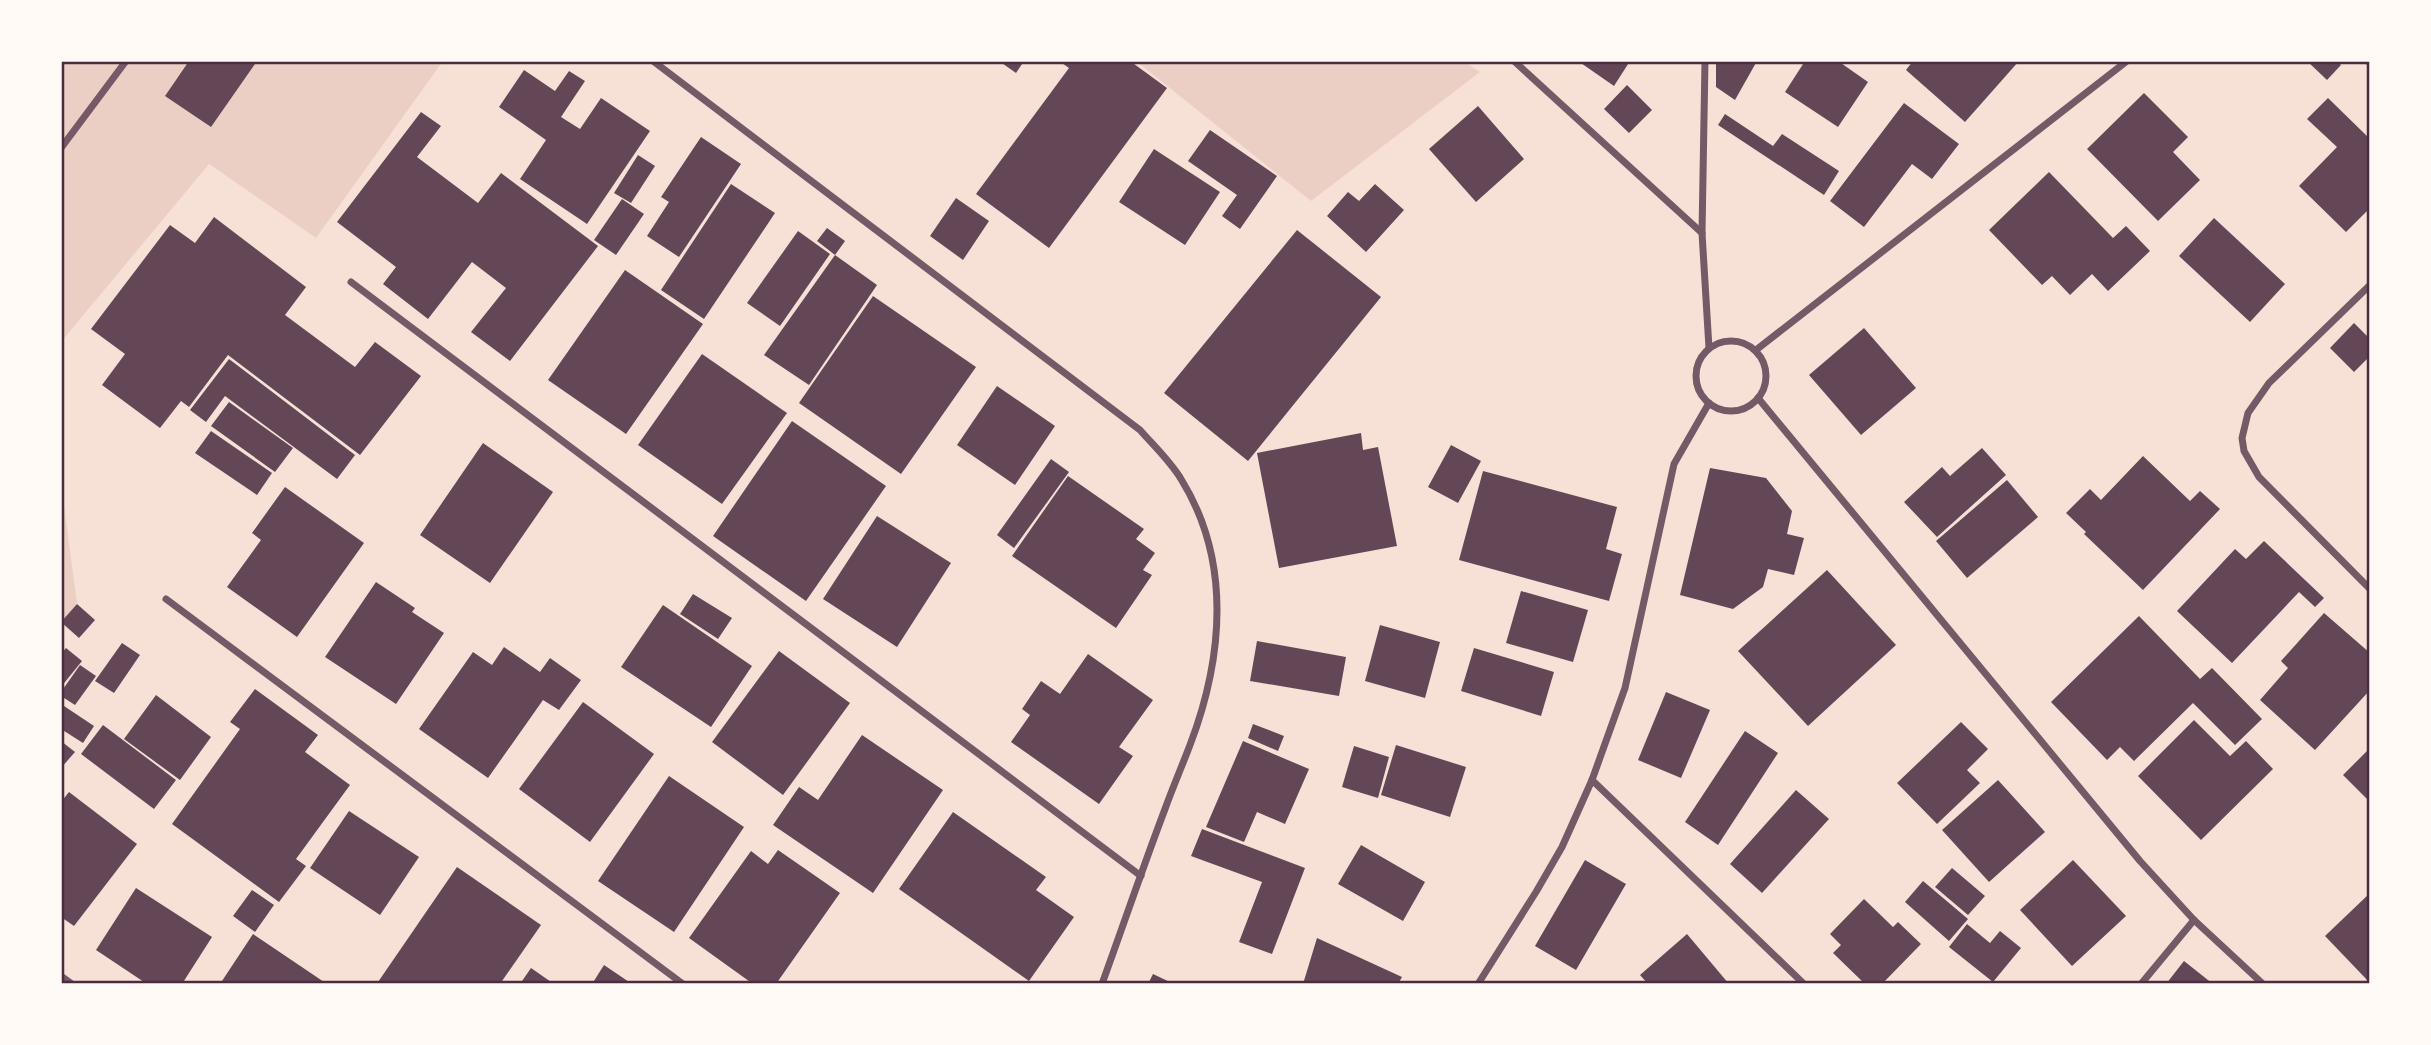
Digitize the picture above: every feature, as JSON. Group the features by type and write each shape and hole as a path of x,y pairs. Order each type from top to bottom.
{"street":[{"path":"61,148 126,61"},
{"path":"653,61 1140,430 1180,477 1191,497 1213,556 1217,586 1215,645 1210,677 1191,743 1102,984"},
{"path":"1514,61 1702,233"},
{"path":"1705,61 1702,233 1709,348"},
{"path":"1756,351 2127,61"},
{"path":"351,282 1141,876"},
{"path":"2370,285 2269,383 2248,413 2242,438 2244,451 2259,477 2370,589"},
{"path":"1724,341 1741,342 1756,351 1765,366 1766,383 1758,398 1744,409 1726,411 1709,403 1699,391 1696,376 1699,361 1709,348 1724,341"},
{"path":"1758,398 2140,861 2194,920 2263,984"},
{"path":"1478,984 1562,847 1592,780 1625,688 1674,464 1709,403"},
{"path":"166,598 683,984"},
{"path":"1592,780 1804,984"},
{"path":"2141,984 2194,920"},
{"path":"61,976 72,984"}],"shaded area":[{"path":"61,61 443,61 316,238 209,164 61,342"},
{"path":"1136,61 1463,61 1480,72 1311,201"},
{"path":"61,483 77,603 61,624"}],"building":[{"path":"189,61 257,61 211,127 165,96"},
{"path":"999,61 1024,61 1016,73"},
{"path":"1059,61 1130,61 1167,88 1049,248 976,194 1069,68"},
{"path":"1578,61 1630,61 1614,86"},
{"path":"1716,61 1757,61 1735,100 1716,87"},
{"path":"1805,61 1838,61 1868,82 1838,127 1785,92"},
{"path":"1913,61 2019,61 1965,122 1906,70"},
{"path":"2307,61 2337,61 2341,65 2327,80"},
{"path":"524,70 555,91 569,71 585,81 561,117 580,129 601,98 650,131 587,224 520,179 546,140 499,107"},
{"path":"1627,85 1652,110 1629,133 1604,109"},
{"path":"2144,93 2188,137 2173,152 2200,180 2158,221 2087,149"},
{"path":"2328,98 2370,139 2370,208 2346,232 2299,186 2337,147 2307,119"},
{"path":"1904,103 1959,144 1932,179 1912,164 1864,227 1830,201"},
{"path":"1478,106 1524,159 1476,202 1429,149"},
{"path":"421,112 441,126 417,157 478,203 501,173 598,246 510,361 471,332 506,288 472,262 428,319 383,284 396,267 337,222"},
{"path":"1725,114 1773,146 1782,134 1839,171 1824,195 1718,125"},
{"path":"1210,130 1277,176 1240,229 1222,216 1237,195 1188,161"},
{"path":"701,137 741,164 679,257 647,236 669,202 661,197"},
{"path":"1154,149 1220,192 1185,245 1119,202"},
{"path":"638,155 655,166 631,203 614,193"},
{"path":"2049,172 2113,238 2126,226 2150,251 2108,291 2092,274 2070,295 2052,276 2042,285 1989,230"},
{"path":"731,184 775,213 704,319 661,290"},
{"path":"1375,184 1404,210 1366,252 1327,216 1348,192 1359,201"},
{"path":"956,198 989,221 963,260 930,236"},
{"path":"622,199 644,214 616,255 594,240"},
{"path":"214,217 306,287 285,315 355,367 375,342 421,376 360,455 228,355 189,407 181,401 160,428 102,385 125,354 91,329 170,225 195,243"},
{"path":"2214,218 2285,284 2250,322 2179,256"},
{"path":"827,228 845,241 835,255 817,241"},
{"path":"1297,230 1381,297 1248,461 1164,393"},
{"path":"798,231 830,254 780,326 747,303"},
{"path":"835,255 877,285 809,385 764,355"},
{"path":"625,270 703,324 626,434 548,380"},
{"path":"873,296 976,367 901,474 799,403"},
{"path":"2354,323 2370,339 2370,356 2354,372 2330,348"},
{"path":"1864,328 1916,388 1861,435 1809,375"},
{"path":"702,354 787,413 722,504 638,445"},
{"path":"229,359 355,455 337,479 225,396 206,422 190,410"},
{"path":"997,386 1055,426 1015,485 957,445"},
{"path":"229,402 293,448 275,472 211,426"},
{"path":"792,421 886,486 806,601 713,536"},
{"path":"211,431 272,473 257,495 195,453"},
{"path":"1361,433 1363,450 1378,447 1397,546 1279,568 1257,453"},
{"path":"483,443 553,492 490,583 420,535"},
{"path":"1451,445 1481,461 1458,503 1428,487"},
{"path":"1982,448 2006,475 1937,537 1904,502 1942,467 1950,476"},
{"path":"2143,456 2190,501 2200,491 2220,509 2143,590 2084,534 2086,532 2066,513 2090,489 2101,500"},
{"path":"1051,459 1069,472 1014,548 997,535"},
{"path":"1710,468 1766,478 1792,511 1787,534 1804,538 1794,575 1768,569 1763,587 1733,609 1680,595"},
{"path":"1483,471 1617,507 1606,549 1622,554 1609,601 1459,560"},
{"path":"1068,476 1144,529 1136,539 1155,553 1143,570 1152,575 1116,628 1012,556"},
{"path":"2007,480 2038,517 1967,578 1936,541"},
{"path":"285,487 364,543 297,637 227,587 261,540 252,533"},
{"path":"877,516 951,563 897,647 823,599"},
{"path":"2264,541 2324,598 2315,607 2299,592 2232,663 2177,611 2235,549 2246,559"},
{"path":"1827,570 1896,645 1808,726 1738,651"},
{"path":"376,582 415,608 412,612 444,633 396,704 325,657"},
{"path":"1521,591 1588,610 1573,662 1506,643"},
{"path":"693,594 732,618 718,639 680,614"},
{"path":"77,604 95,620 79,638 61,622"},
{"path":"663,605 752,666 711,727 621,667"},
{"path":"2324,613 2370,653 2370,690 2315,750 2260,700 2288,668 2281,661"},
{"path":"2139,616 2200,679 2212,668 2262,719 2235,745 2193,703 2134,761 2120,747 2107,760 2051,702"},
{"path":"1380,625 1440,642 1425,698 1365,681"},
{"path":"1257,641 1346,657 1339,696 1250,681"},
{"path":"122,643 140,655 114,693 95,681"},
{"path":"504,647 540,672 550,658 581,680 559,710 543,700 488,778 419,729 473,652 492,665"},
{"path":"66,648 82,661 61,687 61,654"},
{"path":"1474,648 1554,672 1541,716 1461,691"},
{"path":"779,651 850,703 783,795 712,742"},
{"path":"1088,654 1153,700 1119,747 1133,756 1099,804 1011,742 1030,715 1022,709 1041,681 1060,694"},
{"path":"80,665 96,676 75,705 61,696 61,692"},
{"path":"255,689 318,735 305,752 350,785 296,859 306,866 279,902 172,824 240,729 230,722"},
{"path":"1666,692 1710,710 1681,778 1638,760"},
{"path":"156,695 211,737 180,780 124,739"},
{"path":"583,702 654,754 590,842 519,789"},
{"path":"61,704 94,726 83,743 61,729"},
{"path":"2194,720 2230,756 2246,741 2273,769 2201,840 2138,776"},
{"path":"1961,722 1988,749 1967,770 1980,783 1937,824 1897,783"},
{"path":"1253,724 1284,736 1278,751 1248,738"},
{"path":"103,725 176,780 154,809 81,754"},
{"path":"1745,731 1778,753 1718,845 1685,822"},
{"path":"862,735 943,790 873,893 773,825 799,787 818,800"},
{"path":"61,741 75,752 61,768"},
{"path":"1243,741 1309,769 1285,824 1257,812 1244,842 1206,827"},
{"path":"1396,745 1466,767 1450,817 1381,795"},
{"path":"1354,746 1389,757 1378,798 1342,787"},
{"path":"2370,748 2370,802 2343,775"},
{"path":"669,776 744,827 674,932 598,881"},
{"path":"1998,780 2045,832 1989,882 1942,830"},
{"path":"1796,790 1829,819 1762,893 1730,864"},
{"path":"69,792 137,844 74,926 61,917 61,802"},
{"path":"349,811 419,857 380,915 310,868"},
{"path":"953,812 1046,877 1036,890 1074,917 1029,981 899,889"},
{"path":"1202,829 1305,868 1272,954 1239,942 1262,882 1191,856"},
{"path":"1361,845 1425,882 1403,921 1338,884"},
{"path":"778,850 840,893 776,984 753,984 689,938 751,851 768,864"},
{"path":"1585,860 1626,884 1576,970 1535,946"},
{"path":"2073,860 2126,916 2072,966 2020,910"},
{"path":"457,867 541,925 500,984 378,982"},
{"path":"1952,868 1985,896 1968,915 1935,887"},
{"path":"1923,881 1968,919 1949,941 1905,902"},
{"path":"136,888 212,937 182,984 147,984 96,950"},
{"path":"252,890 274,905 255,932 233,916"},
{"path":"2370,893 2370,983 2325,936"},
{"path":"1864,899 1893,927 1898,922 1921,944 1882,984 1865,984 1833,953 1841,945 1830,934"},
{"path":"1967,924 1990,943 2000,931 2021,948 1993,982 1949,947"},
{"path":"253,934 327,984 220,984"},
{"path":"1687,934 1729,984 1648,984 1640,975"},
{"path":"1317,938 1402,977 1398,984 1303,984"},
{"path":"2184,961 2213,984 2166,984"},
{"path":"604,965 632,984 592,984"},
{"path":"531,968 554,984 520,984"},
{"path":"1153,974 1174,984 1148,984"}]}
